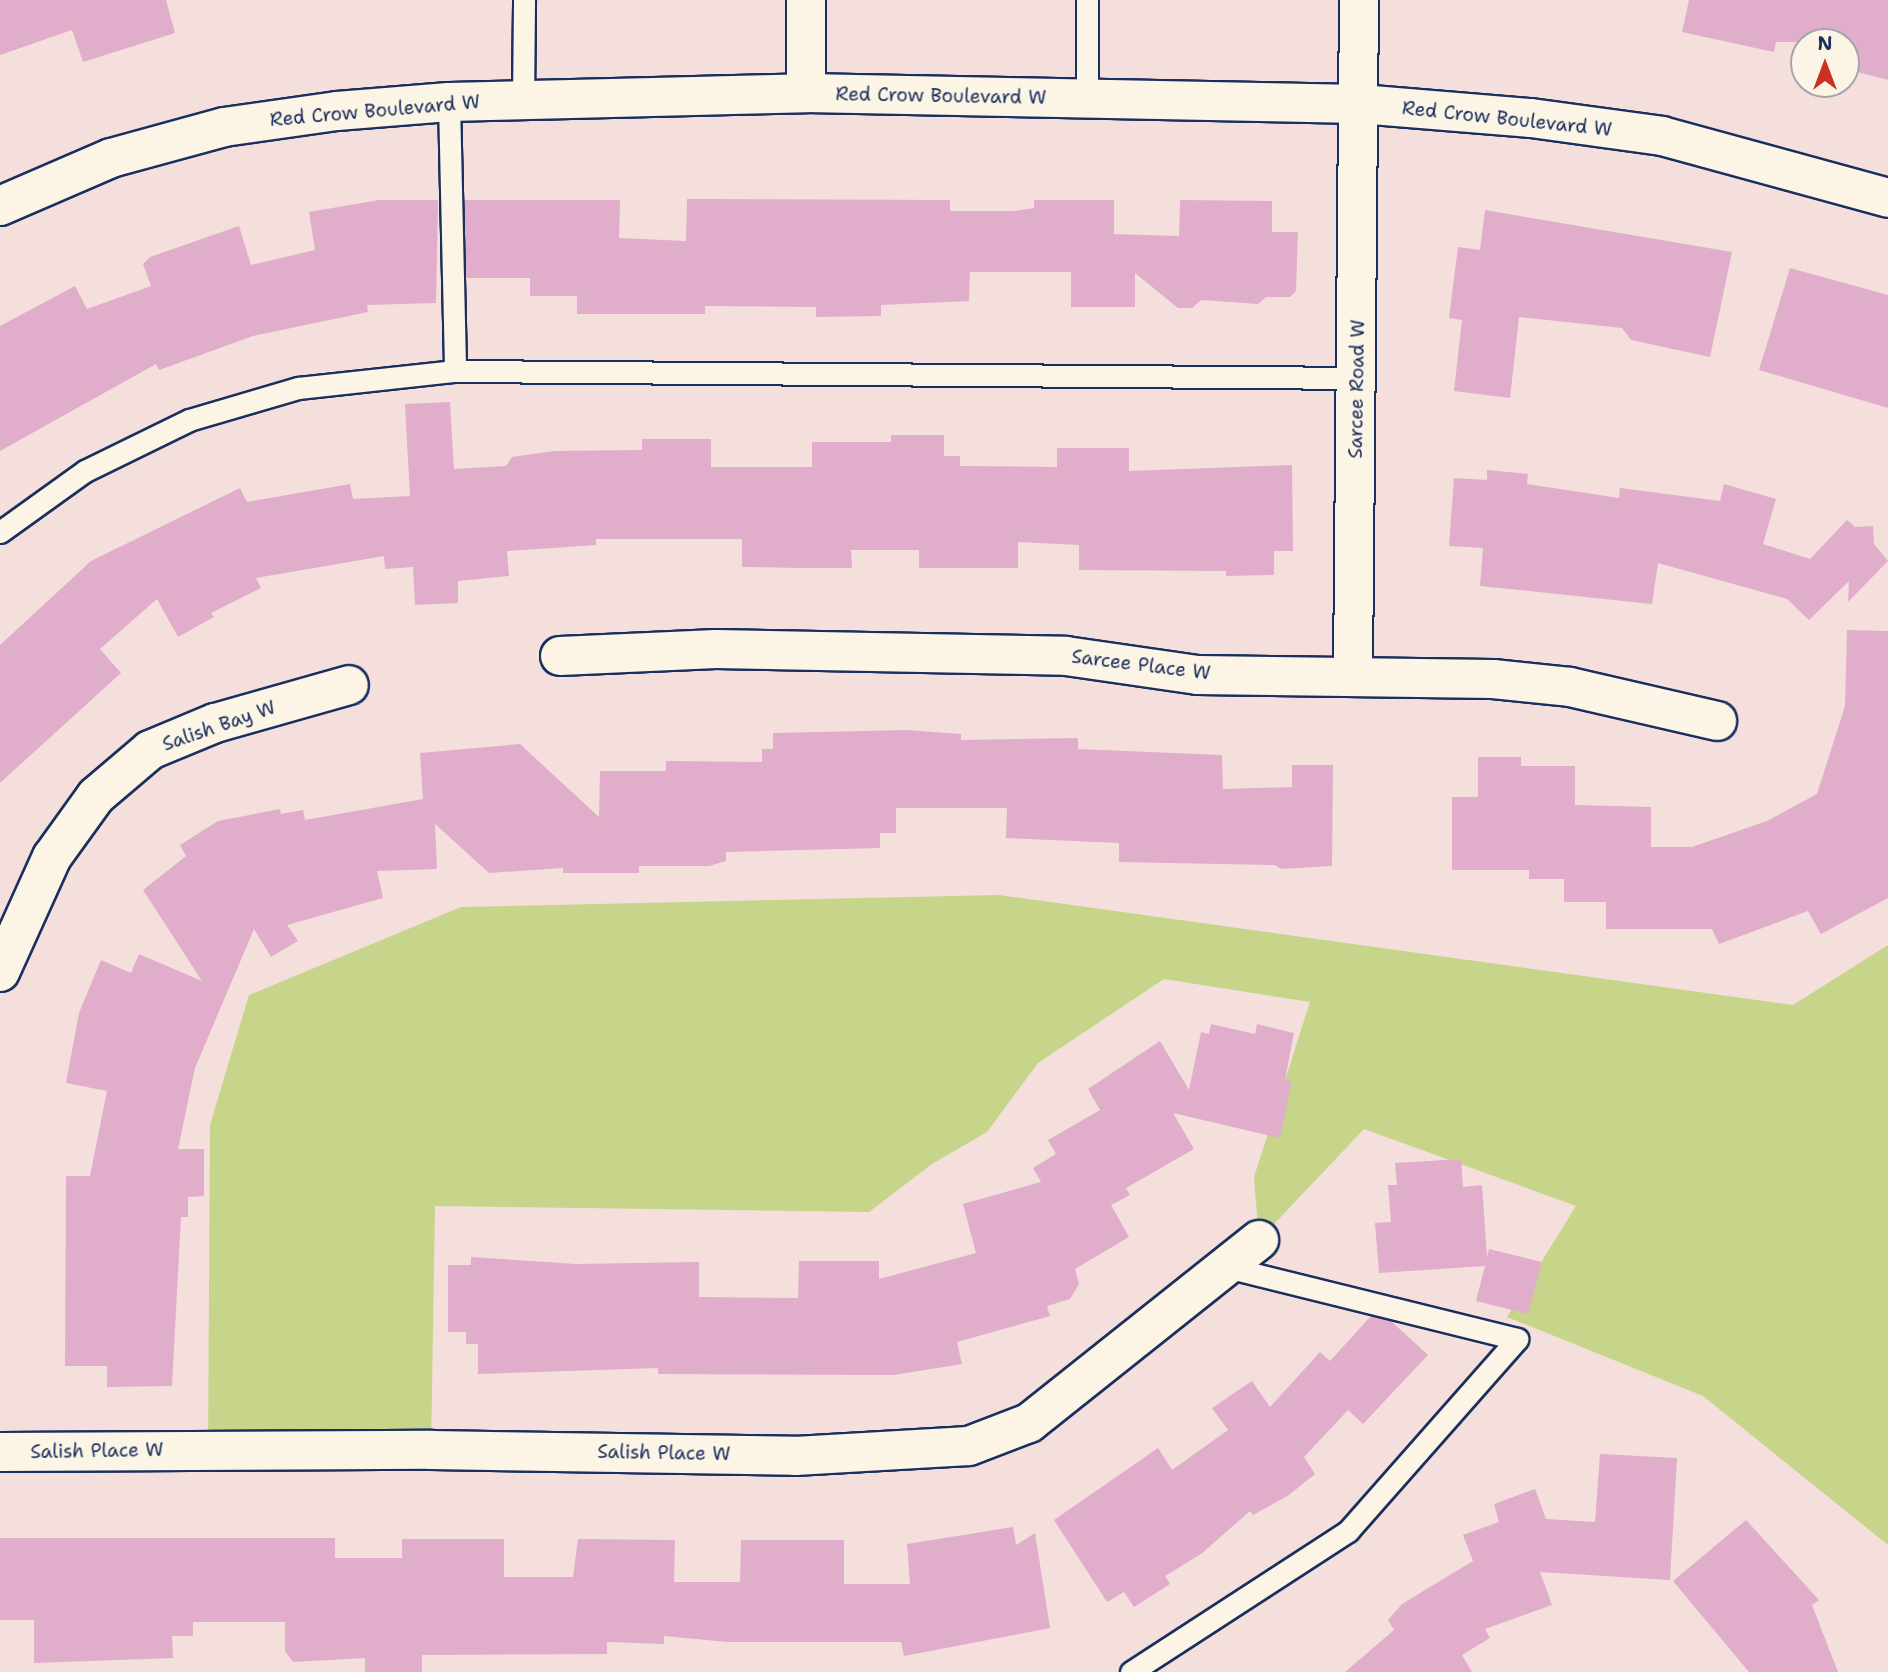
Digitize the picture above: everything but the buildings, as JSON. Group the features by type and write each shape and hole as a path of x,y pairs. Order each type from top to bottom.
{"street":[{"path":"806,0 806,93"},
{"name":"Sarcee Road W","path":"1353,673 1359,0"},
{"name":"Red Crow Boulevard W","path":"0,206 111,158 224,127 449,102 806,93 1360,104 1662,136 1888,198"},
{"name":"Sarcee Place W","path":"560,656 716,649 1066,656 1198,675 1353,673 1570,687 1717,721"},
{"name":"Salish Bay W","path":"0,972 52,857 96,796 149,750 215,723 349,685"},
{"name":"Salish Place W","path":"0,1452 431,1450 795,1456 969,1446 1029,1423 1259,1240"}],"lane":[{"path":"523,100 524,0"},
{"path":"1087,0 1087,99"},
{"path":"449,102 456,371"},
{"path":"0,532 85,471 189,420 298,388 456,371 1357,378"},
{"path":"1131,1672 1348,1531 1517,1339 1226,1267"}],"green space":[{"path":"999,895 1793,1005 1888,945 1888,1545 1703,1396 1507,1317 1576,1206 1364,1129 1259,1240 1254,1177 1310,1002 1164,979 1038,1063 987,1132 932,1164 869,1212 435,1206 431,1450 208,1450 210,1125 249,995 461,907"}]}
